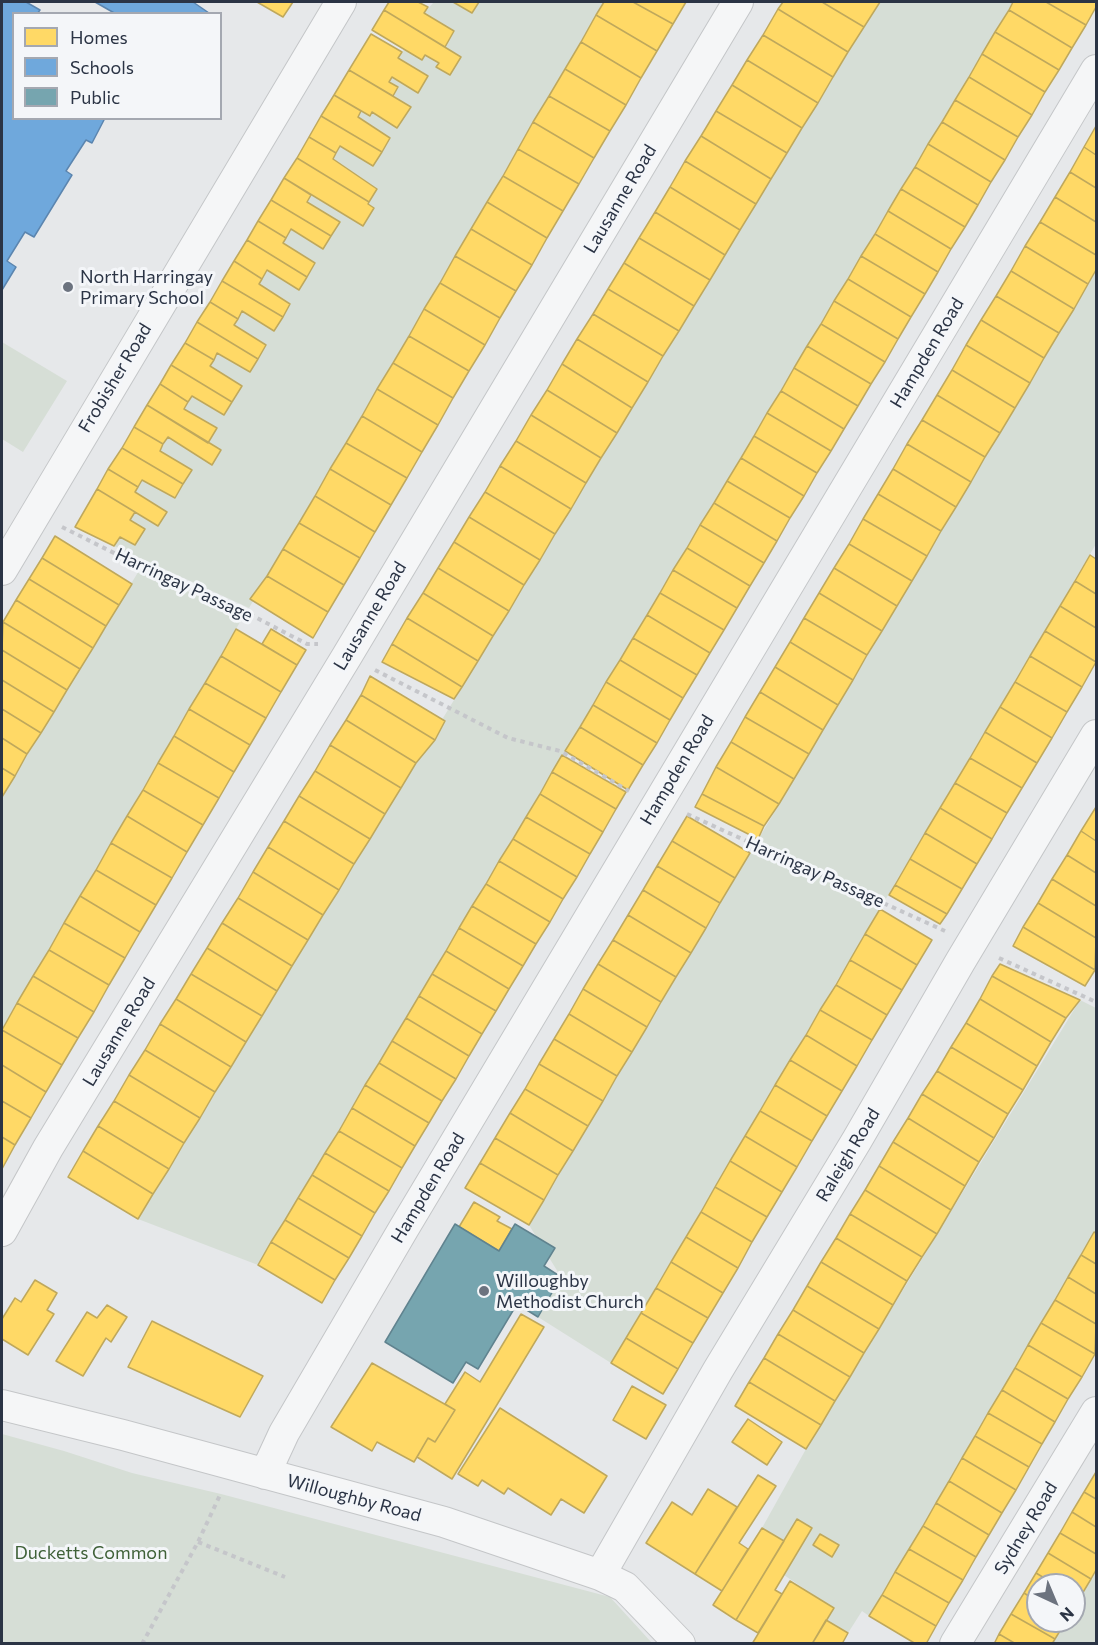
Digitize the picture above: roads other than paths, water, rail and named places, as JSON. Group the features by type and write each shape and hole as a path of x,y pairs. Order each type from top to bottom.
{"street":[{"name":"Frobisher Road","path":"2,570 341,2"},
{"name":"Lausanne Road","path":"2,1231 54,1138 347,656 738,2"},
{"name":"Hampden Road","path":"265,1474 284,1433 404,1228 1096,70"},
{"name":"Raleigh Road","path":"600,1575 718,1370 1096,735"},
{"name":"Willoughby Road","path":"2,1405 123,1435 444,1522 600,1575 625,1587 680,1644"},
{"name":"Sydney Road","path":"956,1644 1096,1412"}],"place":[{"name":"North Harringay Primary School","path":"68,287"},
{"name":"Willoughby Methodist Church","path":"484,1291"}],"park label":[{"name":"Ducketts Common","path":"91,1553"}]}
